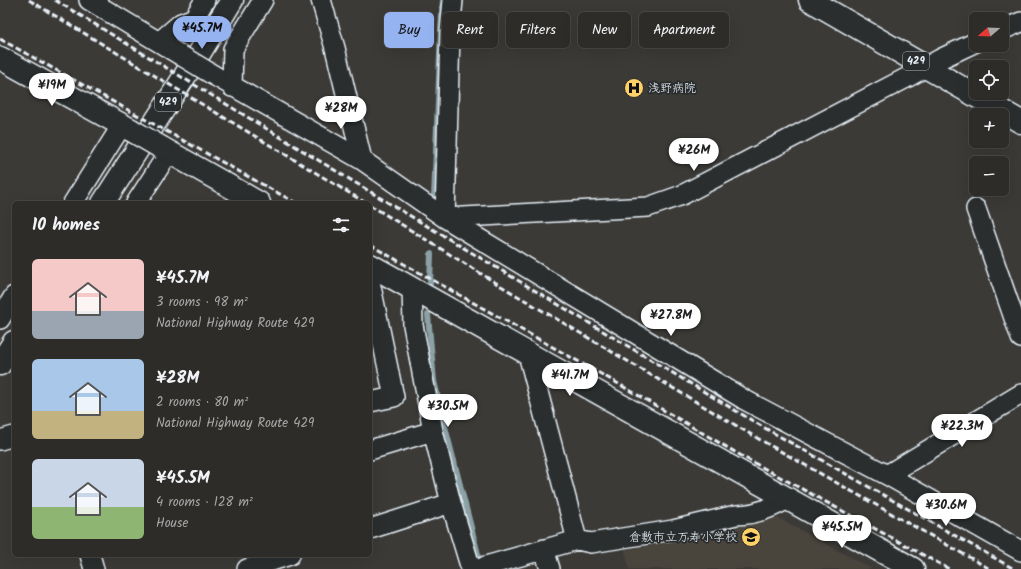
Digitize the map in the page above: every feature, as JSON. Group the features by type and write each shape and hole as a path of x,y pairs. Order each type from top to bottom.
{"main road":[{"name":"429","path":"104,201 232,0"},
{"name":"429","path":"810,0 1021,122"},
{"path":"0,58 255,201"},
{"path":"372,265 913,569"},
{"path":"0,364 12,345"}],"street":[{"path":"89,0 232,87 362,160 445,218 745,400 887,475 1021,551"},
{"path":"166,46 181,24 194,18 204,0"},
{"path":"232,87 233,49 263,0"},
{"path":"321,0 335,48 362,160"},
{"path":"445,218 450,33 453,0"},
{"path":"1009,27 1021,22"},
{"path":"445,218 648,207 682,195 704,184 940,59 969,45"},
{"path":"74,201 126,128"},
{"path":"137,201 165,150"},
{"path":"976,209 1021,338"},
{"path":"412,288 413,325 433,430 451,503 479,568 577,540 591,543 673,530 736,515 747,515 774,506 787,499"},
{"path":"372,292 394,397 372,402"},
{"path":"0,319 12,299"},
{"path":"528,354 577,540"},
{"path":"887,475 1021,394"},
{"path":"372,449 433,430"},
{"path":"0,431 12,433"},
{"path":"0,440 12,437"},
{"path":"372,528 451,503"},
{"path":"544,549 550,569"},
{"path":"91,557 94,569"},
{"path":"247,569 284,557"}],"shaded area":[{"name":"倉敷市立万寿小学校","path":"778,518 872,569 629,569 625,550"}],"waterway":[{"path":"434,198 443,0"},
{"path":"430,284 431,254"},
{"path":"428,315 434,381 481,566"}],"railway":[{"path":"29,0 363,201"},
{"path":"55,0 392,205 763,427 1014,569"},
{"path":"0,39 292,201"},
{"path":"372,206 501,286 757,438 990,569"},
{"path":"372,246 617,383 747,459 949,569"}],"place":[{"name":"浅野病院","path":"634,88"},
{"name":"倉敷市立万寿小学校","path":"751,537"}]}
